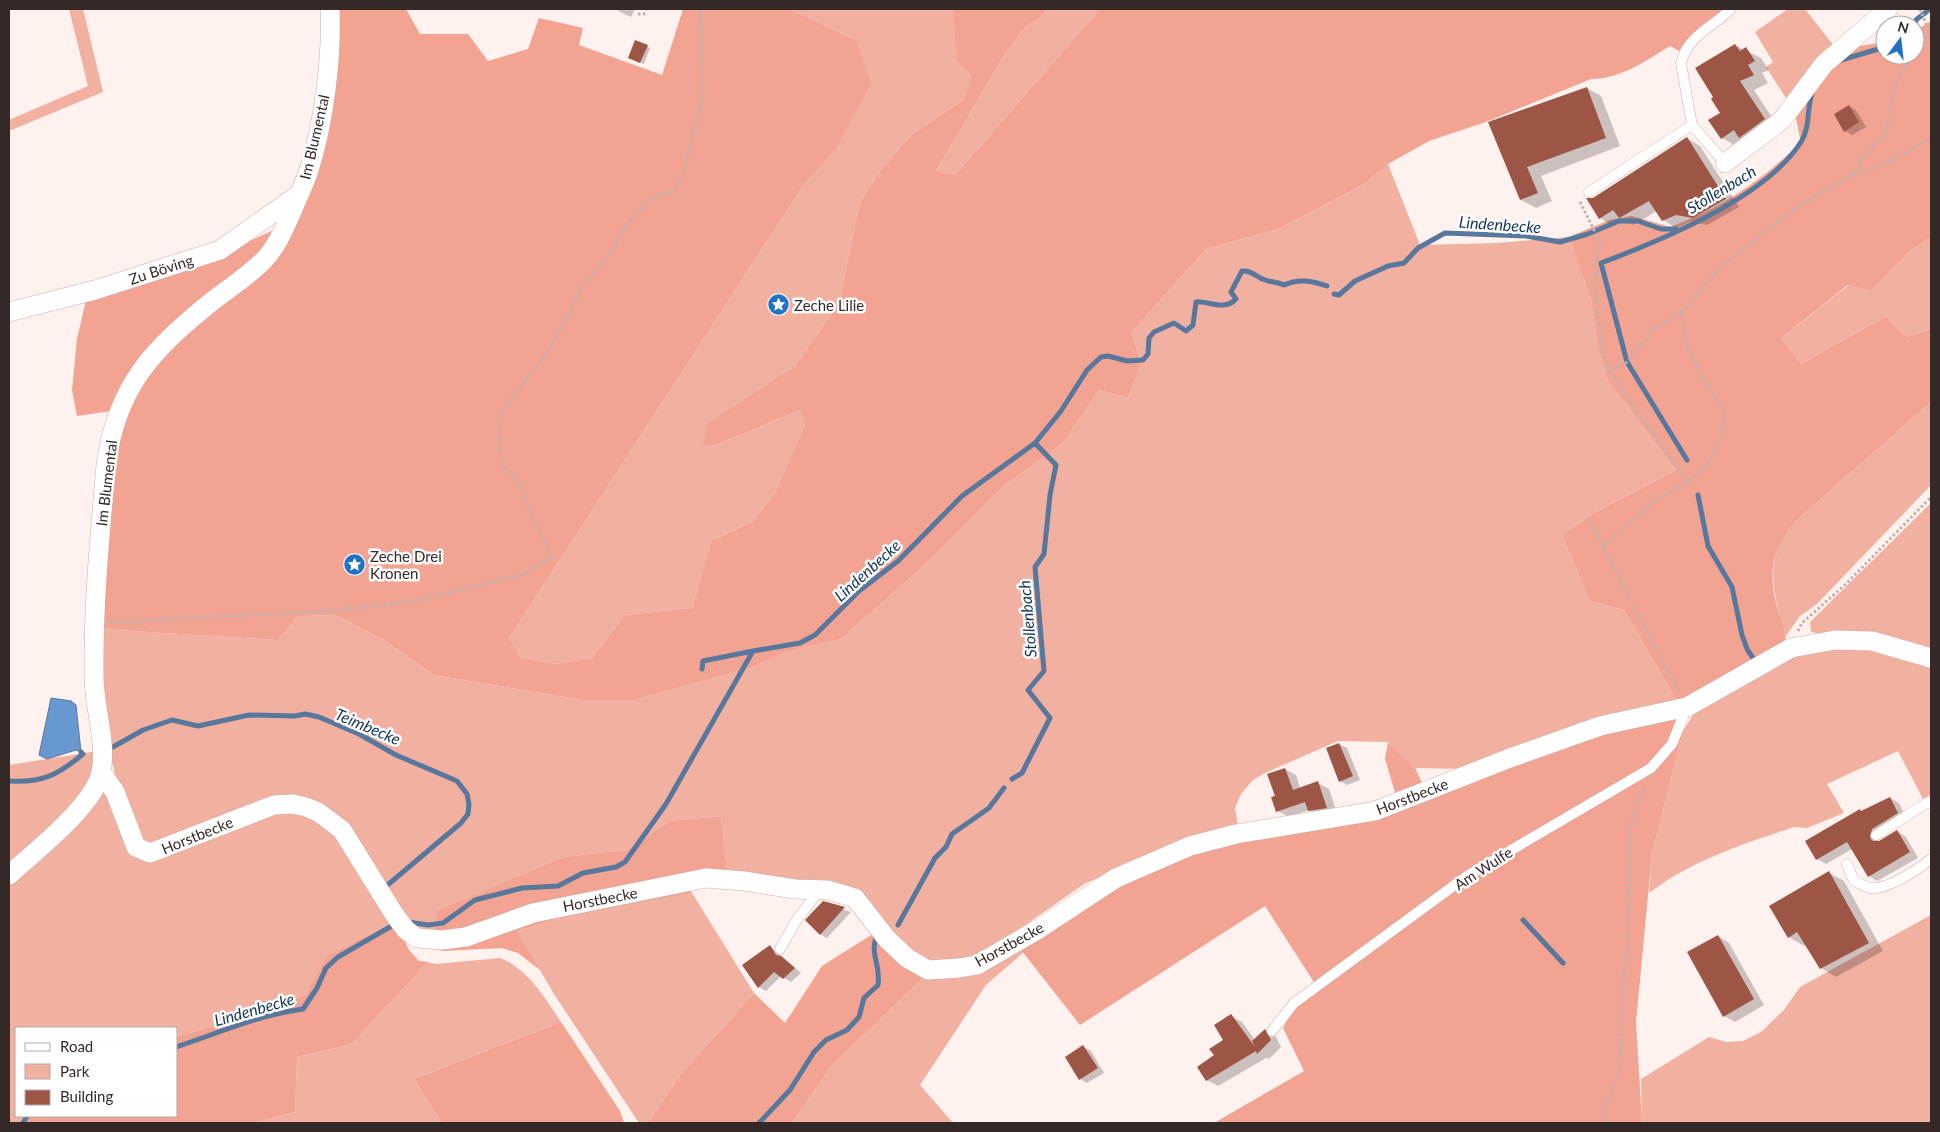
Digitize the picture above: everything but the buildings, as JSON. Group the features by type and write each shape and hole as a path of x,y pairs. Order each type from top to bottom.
{"street":[{"name":"Im Blumental","path":"9,875 67,822 93,791 101,772 101,743 94,680 94,623 109,440 121,403 136,376 155,354 193,317 264,261 284,232 309,170 322,112 331,33 330,9"},
{"path":"1725,163 1782,120 1824,64 1888,9"},
{"name":"Zu Böving","path":"9,312 95,290 220,250 298,195"},
{"name":"Horstbecke","path":"101,772 116,792 136,847 150,853 274,805 293,804 318,812 342,830 406,930 417,938 429,940 466,937 534,913 706,878 828,890 854,898 887,939 907,958 928,970 977,965 1036,930 1116,878 1190,846 1236,834 1376,811 1510,758 1600,726 1687,708 1791,648 1835,640 1872,640 1931,658"}],"lane":[{"path":"1725,163 1692,125 1681,63 1683,53 1695,38 1730,9"},
{"path":"1589,192 1692,125"},
{"name":"Am Wulfe","path":"1272,1030 1294,1003 1467,876 1651,768 1672,744 1687,708"},
{"path":"1876,835 1892,826 1905,815 1931,802"},
{"path":"1847,864 1854,881 1871,888 1886,885 1920,868 1931,859"},
{"path":"780,949 796,921 820,890"}],"path":[{"path":"638,14 644,14 646,9"},
{"path":"94,623 327,611 410,602 524,574 552,556 516,478 503,466 499,445 502,411 549,350 583,286 615,248 619,235 648,199 675,191 681,181 703,94 701,9"},
{"path":"1920,9 1930,33"},
{"path":"1852,175 1869,150 1885,135 1896,83 1906,65"},
{"path":"1609,371 1627,362 1655,328 1682,312 1719,270 1797,207 1852,175 1883,165 1931,138"},
{"path":"1589,192 1578,199 1600,242 1594,284 1602,346 1609,371 1688,482"},
{"path":"1603,546 1651,504 1688,482 1708,464 1721,438 1724,414 1688,350 1682,312"},
{"path":"1791,648 1802,623 1846,584 1931,497"},
{"path":"1588,518 1687,708"},
{"path":"1606,1123 1606,1109 1621,1067 1623,985 1629,923 1630,830 1634,813 1651,768"}],"green space":[{"path":"69,9 83,9 103,92 9,131 9,120 88,86"},
{"path":"788,9 953,9 956,32 972,76 963,100 910,136 881,170 860,202 839,303 795,366 707,425 716,445 800,410 805,425 774,494 752,522 711,541 692,608 625,615 592,658 556,664 519,658 509,638 804,184 835,149 800,16"},
{"path":"1047,9 1100,9 955,175 936,171 1003,57 1025,27 1042,16"},
{"path":"1788,9 1805,9 1834,46 1788,101 1766,67 1773,62 1755,32"},
{"path":"1388,164 1420,245 1497,243 1569,237 1591,300 1598,348 1608,381 1676,470 1592,514 1562,535 1590,601 1624,610 1678,703 1676,706 1613,717 1464,769 1415,768 1388,742 1338,741 1253,780 1241,794 1235,808 1238,826 1192,836 1084,884 974,961 930,966 915,958 888,936 856,896 828,886 796,885 727,872 721,816 670,821 626,850 563,857 438,911 435,937 422,935 410,927 387,900 354,841 347,842 380,900 396,921 327,955 305,995 278,1007 178,1036 178,1027 15,1027 15,1117 23,1117 19,1123 9,1123 9,882 85,810 96,795 103,792 109,793 114,799 134,852 148,858 161,855 247,817 282,808 295,808 307,812 339,831 344,826 328,813 312,805 296,801 280,802 249,810 157,848 142,844 131,823 122,797 108,740 100,680 100,629 278,640 298,616 335,615 384,640 434,675 583,700 631,699 756,666 780,653 841,639 937,554 1005,485 1062,444 1099,390 1128,398 1141,365 1132,332 1206,249 1281,228 1364,184"},
{"path":"1931,237 1931,329 1907,337 1886,316 1801,364 1781,338 1849,285 1872,291 1910,251"},
{"path":"1931,402 1931,485 1817,604 1800,616 1786,636 1777,604 1773,576 1774,562 1786,535 1797,520"},
{"path":"1931,503 1931,650 1811,632 1810,622"},
{"path":"1842,643 1931,661 1931,795 1923,799 1898,751 1827,784 1844,813 1807,828 1794,827 1719,854 1665,881 1649,893 1652,853 1683,731 1693,715 1707,701 1792,653"},
{"path":"97,751 88,788 9,868 9,765"},
{"path":"692,893 754,993 681,1074 648,1123 639,1123 554,994 517,931 555,919"},
{"path":"1931,915 1931,1123 1642,1123 1641,1079 1709,1037 1726,1042 1743,1041 1761,1032 1784,1010 1800,987"},
{"path":"1018,946 1024,952 986,985 920,1085 953,1123 792,1123 830,1068 928,973"},
{"path":"500,958 528,977 561,1022 414,1079 442,1123 254,1123 295,1112 297,1057 352,1044 428,962 436,964"}],"shaded area":[{"path":"333,9 406,9 420,34 468,34 488,61 528,49 539,18 583,28 579,45 662,75 683,9 788,9 856,41 871,83 836,149 804,184 509,638 520,658 556,664 592,658 625,615 692,608 711,541 752,522 774,494 805,425 800,410 716,445 703,446 707,424 795,366 839,303 860,202 881,170 910,136 963,100 972,76 957,60 953,9 1047,9 1042,16 1025,27 1003,57 936,171 955,175 1100,9 1725,9 1683,53 1670,46 1622,73 1591,79 1486,122 1429,141 1388,164 1364,184 1281,228 1206,249 1132,332 1141,365 1128,398 1099,390 1062,444 1005,485 937,554 841,639 781,653 756,666 631,700 583,700 434,675 384,640 335,615 298,616 278,640 100,629 111,411 77,416 72,390 77,339 87,296 223,253 296,220"},
{"path":"1931,21 1931,237 1910,251 1872,291 1848,285 1781,338 1801,364 1886,316 1907,337 1931,329 1931,402 1797,520 1782,541 1774,562 1773,585 1785,632 1785,644 1678,703 1624,610 1590,601 1562,535 1592,514 1676,470 1608,381 1598,348 1591,300 1569,237 1609,220 1632,216 1670,227 1724,202 1755,182 1801,143 1794,108 1847,48 1875,44 1875,65 1925,65 1925,25"},
{"path":"1679,715 1683,731 1652,853 1636,1022 1642,1123 1214,1123 1304,1071 1283,1028 1295,1007 1319,990 1265,906 1080,1025 1018,946 1119,881 1190,850 1397,799 1385,759 1388,742 1415,768 1428,795 1632,723"},
{"path":"721,816 727,872 687,884 692,893 556,919 517,931 540,970 518,953 502,948 443,951 425,947 435,937 437,911 563,857 626,850 670,821"},
{"path":"396,921 409,950 419,961 428,962 352,1044 297,1057 295,1112 254,1123 19,1123 23,1117 178,1117 178,1036 278,1007 305,995 327,955"},
{"path":"876,932 928,973 830,1068 792,1123 648,1123 681,1074 754,993 785,1023 822,966"},
{"path":"561,1022 620,1111 624,1123 442,1123 414,1079"}],"water":[{"path":"51,698 71,701 76,705 81,752 76,750 47,759 39,755"}],"waterway":[{"name":"Stollenbach","path":"1922,15 1930,9"},
{"name":"Stollenbach","path":"1838,61 1875,50"},
{"path":"1687,460 1627,362 1601,263 1653,242 1710,215 1738,199 1763,181 1785,162 1801,142 1806,130 1813,91"},
{"name":"Lindenbecke","path":"1334,294 1339,295 1355,281 1388,266 1404,263 1418,248 1445,233 1526,236 1560,242 1588,234 1619,221 1638,221 1661,229 1676,229"},
{"name":"Lindenbecke","path":"408,922 428,925 443,923 475,900 522,888 558,886 583,873 616,867 625,862 666,804 753,651 800,643 815,635 859,591 898,561 962,496 1035,443 1061,411 1087,370 1101,357 1108,356 1127,361 1143,360 1148,354 1149,338 1154,332 1174,323 1186,331 1193,325 1196,302 1226,305 1236,299 1231,292 1242,271 1284,285 1306,281 1327,286"},
{"name":"Stollenbach","path":"1012,779 1022,773 1050,718 1028,690 1044,671 1035,567 1044,554 1050,495 1056,465 1035,443"},
{"path":"1698,495 1708,546 1732,587 1742,635 1747,649 1753,658"},
{"path":"702,669 703,661 753,651"},
{"name":"Teimbecke","path":"113,747 143,730 172,720 198,726 249,715 295,716 305,714 319,717 359,734 396,755 457,781 467,794 468,814 461,823 384,888"},
{"name":"Teimbecke","path":"9,781 31,781 49,776 66,767 83,754 81,752"},
{"name":"Stollenbach","path":"898,925 935,858 946,847 952,834 989,808 1004,788"},
{"path":"1523,920 1563,963"},
{"name":"Lindenbecke","path":"178,1046 254,1020 303,1009 317,988 326,968 338,957 395,924"},
{"path":"759,1123 790,1090 814,1052 826,1040 847,1030 859,1017 864,998 878,985 879,978 874,950 876,937"},
{"name":"Lindenbecke","path":"23,1123 26,1117"}],"place":[{"name":"Zeche Lilie","path":"778,305"},
{"name":"Zeche Drei Kronen","path":"354,565"}]}
